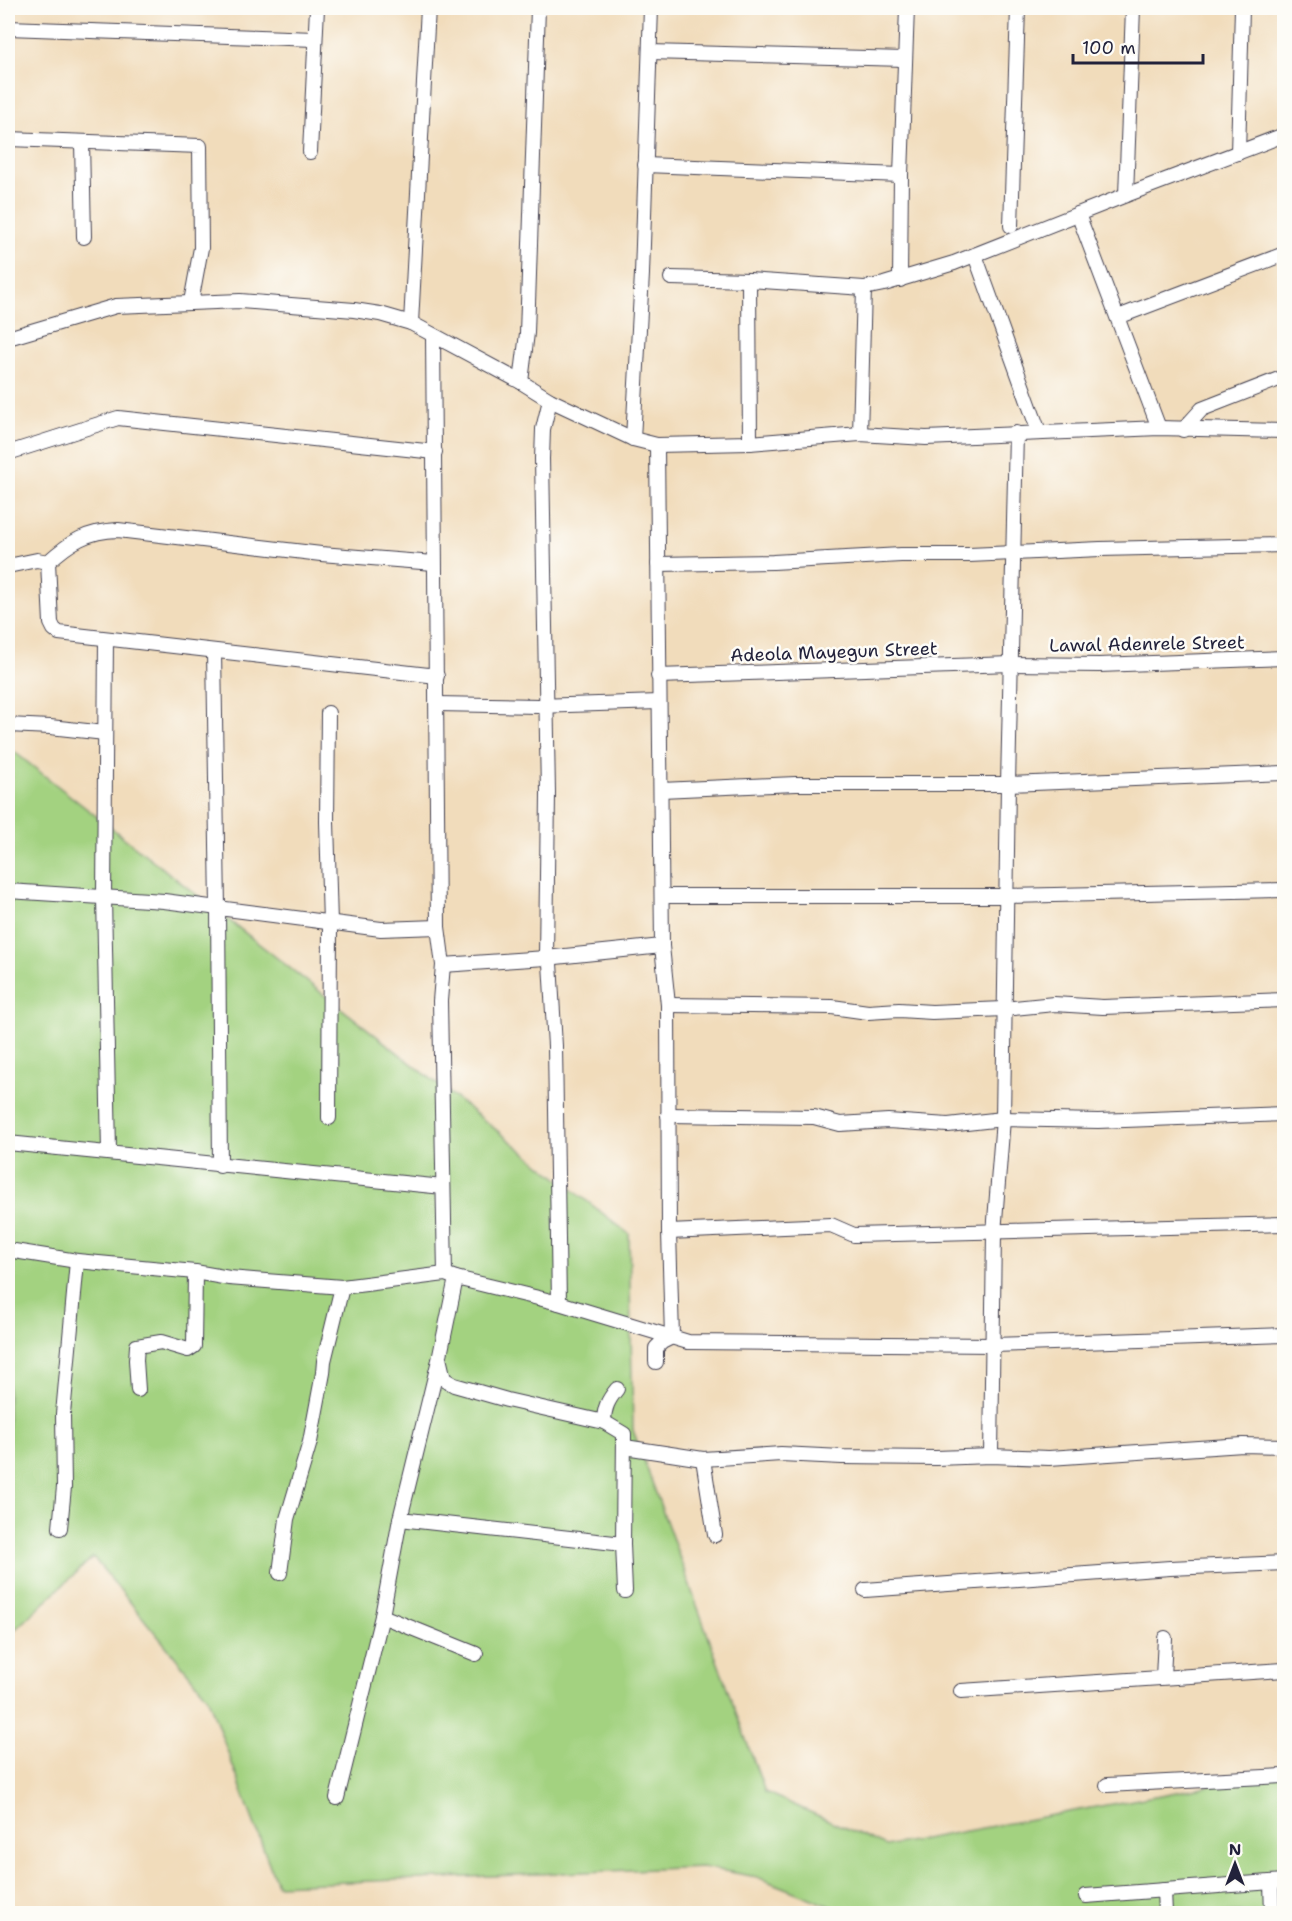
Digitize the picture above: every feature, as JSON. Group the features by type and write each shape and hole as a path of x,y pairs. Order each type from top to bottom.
{"street":[{"path":"310,152 317,8"},
{"path":"411,323 428,8"},
{"path":"521,382 527,333 538,8"},
{"path":"633,439 642,274 651,8"},
{"path":"900,280 907,8"},
{"path":"1011,226 1018,8"},
{"path":"1126,195 1133,8"},
{"path":"1238,153 1242,8"},
{"path":"8,28 314,39"},
{"path":"650,52 905,59"},
{"path":"671,278 749,280 864,288 900,280 975,255 1284,135"},
{"path":"8,139 200,146 201,248 191,302"},
{"path":"82,142 84,237"},
{"path":"645,165 901,175"},
{"path":"1078,214 1159,428"},
{"path":"1118,317 1284,254"},
{"path":"975,255 1039,432"},
{"path":"749,280 750,444"},
{"path":"860,434 864,288"},
{"path":"8,338 116,306 240,301 303,305 380,314 411,323 460,348 550,400 633,439 657,445 750,444 860,434 926,438 1159,428 1284,431"},
{"path":"337,1798 382,1616 400,1519 439,1360 450,1276 443,1187 440,1001 442,965 438,927 433,336"},
{"path":"1183,430 1202,410 1284,377"},
{"path":"550,400 543,429 542,459 548,793 546,958 550,963 555,1046 559,1303"},
{"path":"8,453 118,418 435,452"},
{"path":"991,1456 994,1233 1004,1119 1004,1009 1016,433"},
{"path":"657,445 662,946 668,1005 672,1337"},
{"path":"8,566 37,561 48,562 73,541 100,531 118,530 321,554 434,562"},
{"path":"658,564 1284,545"},
{"path":"48,562 51,622 59,633 437,676"},
{"path":"106,639 104,897 109,1152"},
{"path":"214,651 220,1166"},
{"name":"Lawal Adenrele Street","path":"1011,664 1099,665 1284,658"},
{"name":"Adeola Mayegun Street","path":"658,676 1011,664"},
{"path":"436,704 546,705 660,702"},
{"path":"328,713 329,1118"},
{"path":"8,725 50,726 105,733"},
{"path":"661,790 796,784 1008,784 1284,773"},
{"path":"8,891 165,901 381,929 438,927"},
{"path":"662,896 1006,896 1284,891"},
{"path":"442,965 546,958 662,946"},
{"path":"668,1005 832,1007 868,1012 887,1010 932,1012 1054,1005 1103,1007 1284,1000"},
{"path":"668,1115 814,1117 840,1124 888,1121 948,1125 1004,1119 1098,1121 1284,1114"},
{"path":"8,1143 443,1187"},
{"path":"669,1232 831,1226 854,1235 1284,1224"},
{"path":"8,1250 77,1261 195,1272 229,1278 342,1287 450,1276 559,1303 688,1342 993,1344 1284,1335"},
{"path":"60,1528 64,1487 63,1414 77,1261"},
{"path":"138,1390 137,1346 161,1342 188,1350 194,1346 195,1272"},
{"path":"280,1573 286,1519 310,1442 324,1361 342,1287"},
{"path":"656,1362 656,1348 672,1337"},
{"path":"439,1360 444,1379 454,1385 507,1401 604,1422 624,1434 625,1591"},
{"path":"604,1422 607,1401 617,1389"},
{"path":"625,1447 703,1459 781,1454 842,1457 1049,1458 1243,1445 1284,1446"},
{"path":"703,1459 715,1535"},
{"path":"400,1519 623,1544"},
{"path":"866,1590 1170,1568 1284,1563"},
{"path":"382,1616 477,1654"},
{"path":"1163,1677 1165,1638"},
{"path":"961,1691 1284,1670"},
{"path":"1107,1785 1284,1776"},
{"path":"1086,1896 1278,1881 1272,1914"},
{"path":"1164,1890 1165,1914"}],"green space":[{"path":"8,747 629,1234 633,1430 765,1792 886,1846 1284,1772 1284,1913 836,1913 842,1911 757,1877 702,1867 277,1885 207,1696 93,1557 8,1636"}]}
